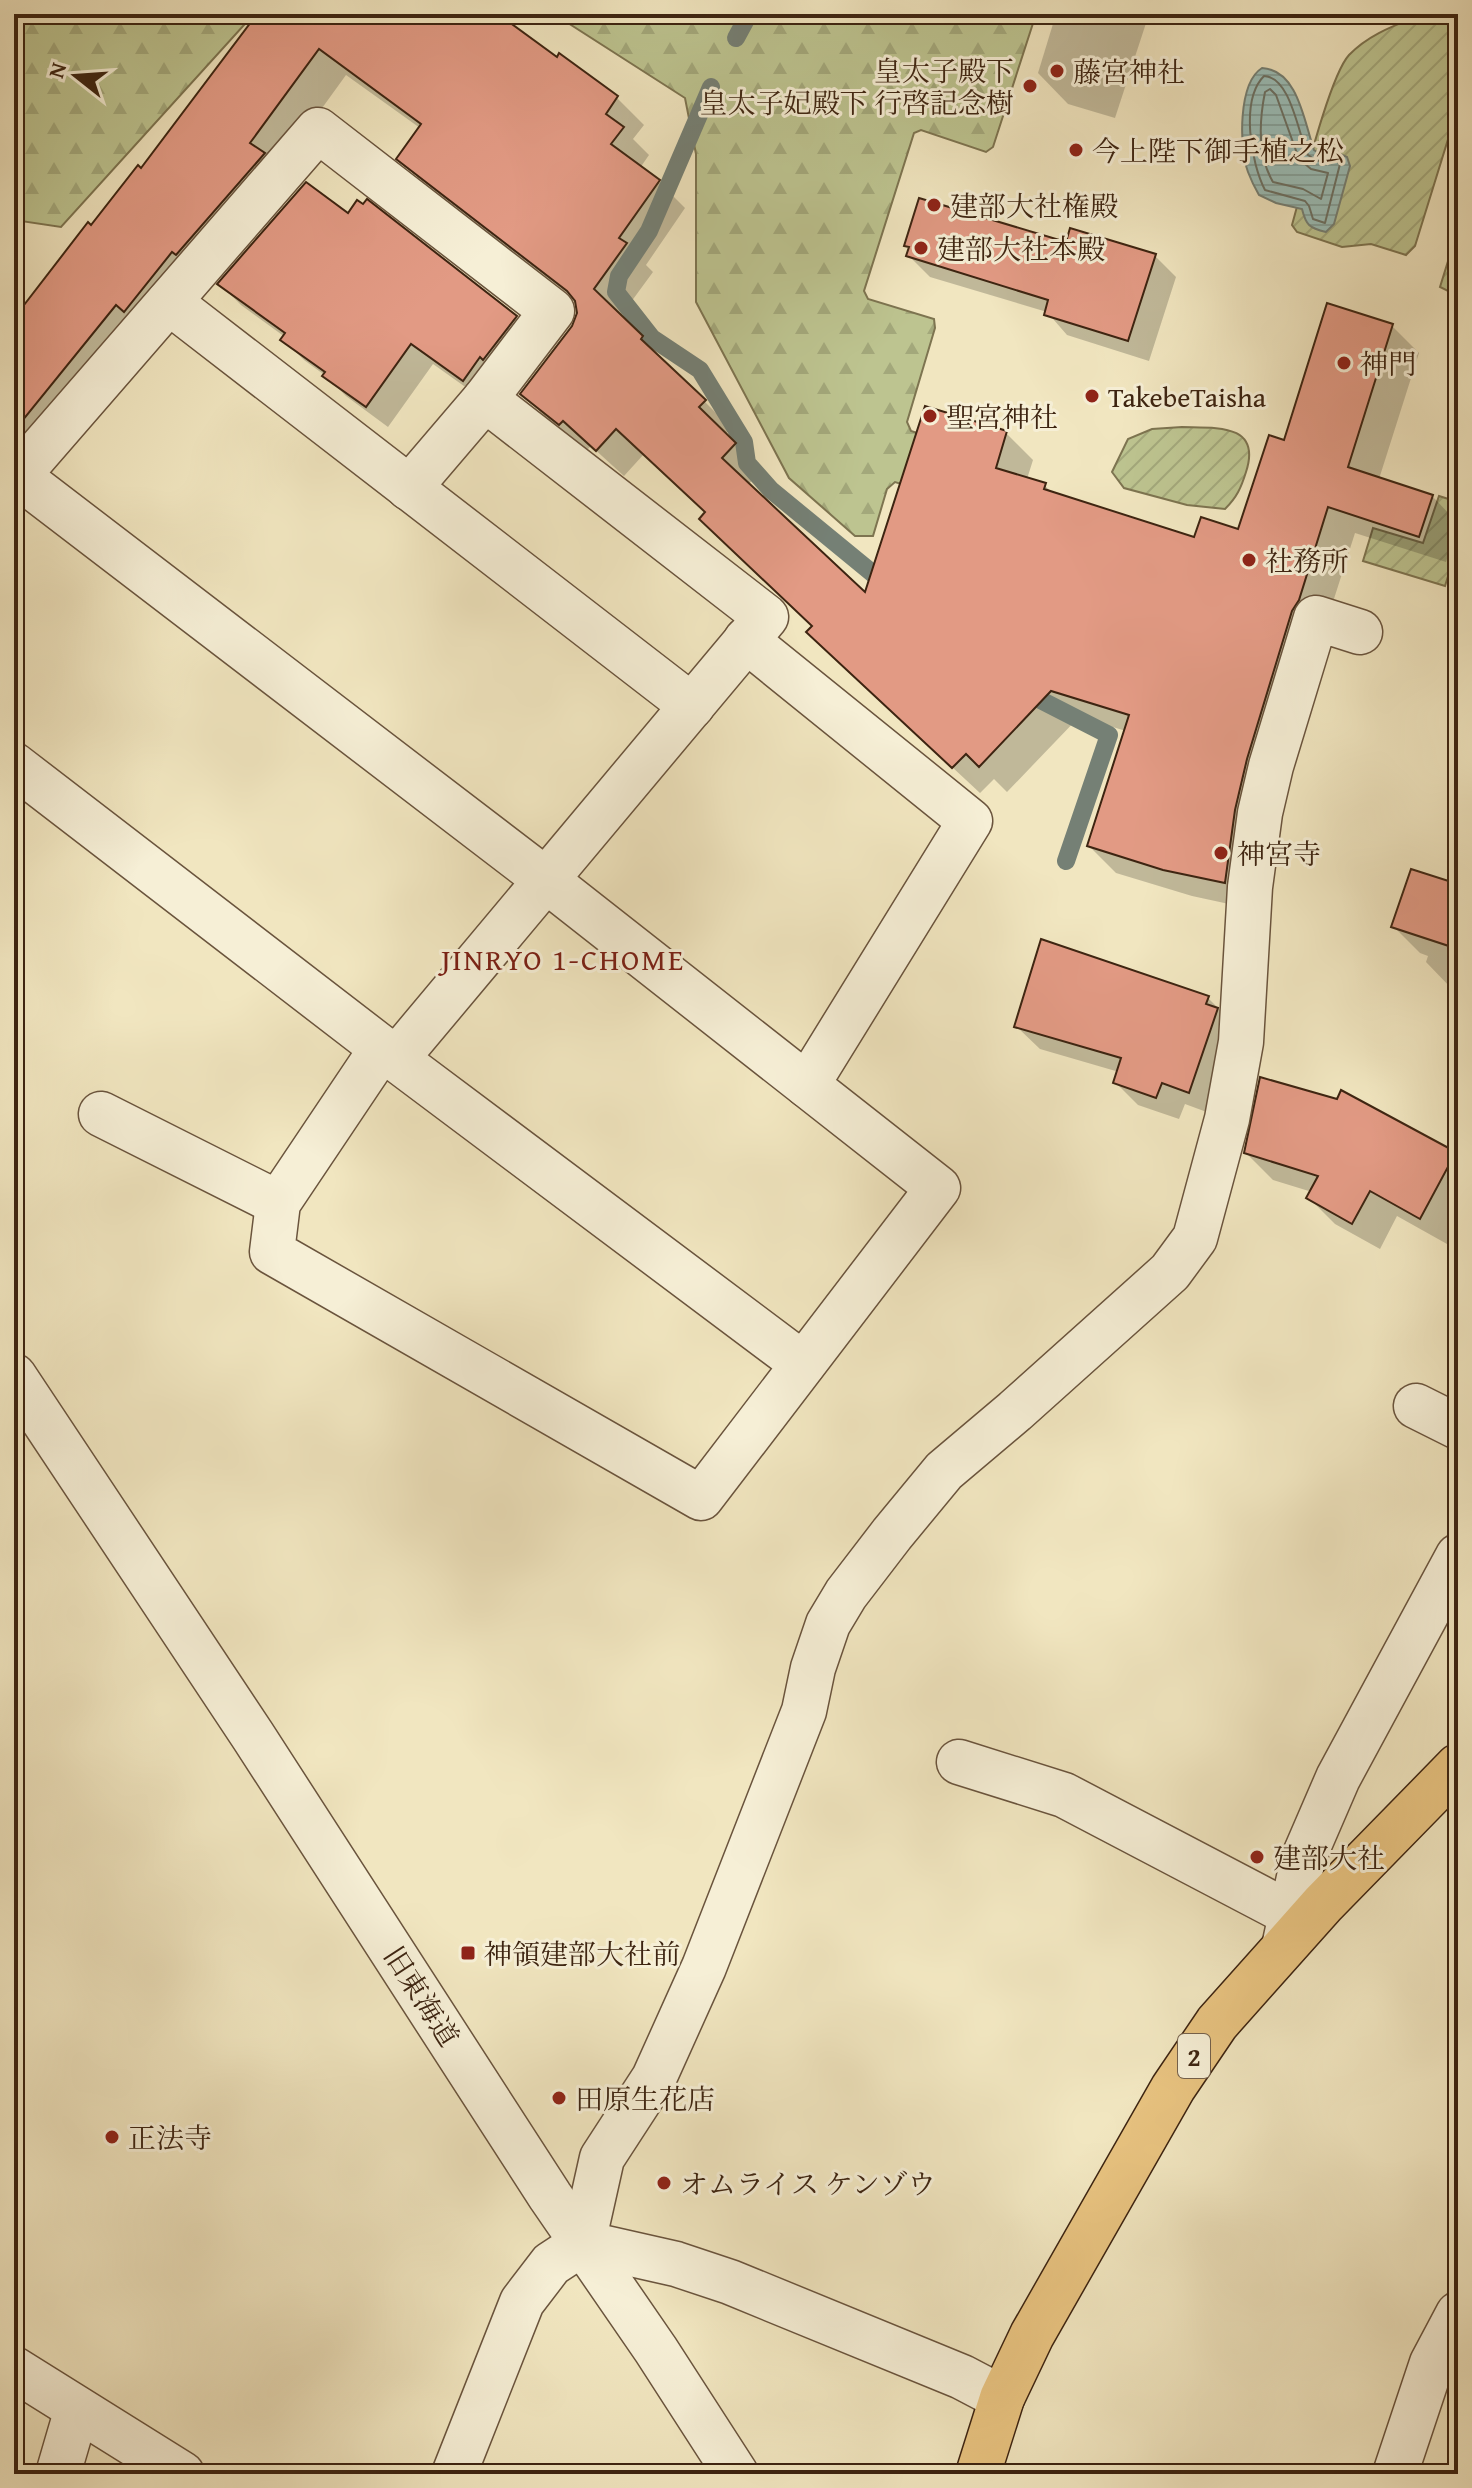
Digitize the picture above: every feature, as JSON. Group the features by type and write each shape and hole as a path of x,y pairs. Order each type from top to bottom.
{"main road":[{"name":"2","path":"978,2474 1002,2398 1032,2335 1173,2088 1217,2023 1286,1930 1458,1766"}],"street":[{"path":"409,488 485,399 552,311 318,130 16,478 546,880 938,1188 701,1498 272,1252 278,1203 389,1054 546,880 766,617 485,399"},
{"path":"169,302 692,706"},
{"path":"454,2474 522,2302 551,2264 583,2243 602,2158 654,2078 704,1967 804,1711 813,1668 834,1614 892,1534 944,1471 1170,1272 1195,1238 1227,1119 1241,1042 1250,887 1260,813 1271,766 1316,618 1360,632"},
{"path":"746,640 970,821 807,1085"},
{"path":"14,765 389,1054 803,1364"},
{"path":"101,1114 278,1203"},
{"name":"旧東海道","path":"14,1376 253,1736 550,2196 736,2474"},
{"path":"1416,1406 1458,1427"},
{"path":"959,1762 1064,1795 1286,1930 1303,1859 1338,1778 1458,1556"},
{"path":"583,2243 676,2264 730,2282 962,2377 1002,2398"},
{"path":"1395,2474 1432,2363 1458,2314"},
{"path":"14,2369 182,2474"},
{"path":"58,2474 77,2409"}],"green space":[{"path":"14,14 254,14 61,227 14,220"},
{"path":"554,14 1036,14 993,147 986,152 921,130 914,133 864,291 868,299 934,319 935,328 907,422 911,431 981,454 962,502 895,482 887,489 873,536 855,536 789,478 696,302 696,154 685,98"},
{"path":"1418,16 1448,20 1458,30 1458,107 1415,246 1406,255 1371,244 1342,247 1297,232 1292,225 1325,109 1341,67 1364,42"},
{"path":"1458,229 1458,296 1440,287"},
{"path":"1152,429 1221,429 1241,436 1247,444 1249,456 1244,478 1236,496 1225,509 1187,505 1124,488 1112,472 1128,439"},
{"path":"1439,496 1458,502 1458,544 1445,586 1363,561 1373,528 1423,543"}],"water":[{"path":"1262,68 1274,71 1292,87 1314,150 1319,153 1336,152 1347,157 1350,166 1334,224 1326,232 1309,225 1302,209 1259,195 1249,175 1243,147 1243,116 1248,87"}],"building":[{"path":"257,14 498,14 618,96 606,114 624,127 611,144 660,180 619,238 627,243 594,289 643,336 641,339 706,400 699,407 736,443 722,458 865,592 925,406 1007,431 996,468 1046,483 1044,489 1194,537 1201,517 1238,529 1269,435 1284,440 1327,303 1393,324 1348,467 1433,495 1419,537 1328,507 1299,600 1292,611 1247,759 1235,810 1225,883 1163,870 1087,846 1129,715 1051,691 979,767 966,754 952,768 806,632 812,626 699,519 705,512 616,429 596,451 563,421 559,425 520,394 572,326 577,313 575,301 567,291 396,159 421,124 319,49 250,143 265,153 176,255 172,252 124,312 116,305 14,431 14,318 88,222 91,225 138,165 141,168"},
{"path":"306,182 348,213 357,200 363,204 367,199 517,316 463,381 411,344 366,407 322,376 325,372 280,340 285,333 217,284"},
{"path":"919,198 1066,242 1070,228 1156,254 1128,341 1044,315 1048,300 906,256 909,247 904,246"},
{"path":"1411,869 1458,884 1458,949 1391,927"},
{"path":"1041,939 1209,996 1206,1004 1218,1008 1189,1093 1162,1083 1156,1098 1113,1083 1121,1058 1014,1027"},
{"path":"1260,1077 1337,1099 1341,1090 1456,1152 1420,1219 1370,1191 1352,1224 1306,1198 1318,1176 1244,1153"}],"waterway":[{"path":"736,38 749,14"},
{"path":"711,87 649,231 619,276 616,292 652,338 700,370 744,442 747,463 771,490 888,586"},
{"path":"1021,690 1109,735 1066,861"}],"place":[{"name":"藤宮神社","path":"1057,71"},
{"name":"皇太子殿下 皇太子妃殿下 行啓記念樹","path":"1030,86"},
{"name":"今上陛下御手植之松","path":"1076,150"},
{"name":"建部大社権殿","path":"934,205"},
{"name":"建部大社本殿","path":"921,248"},
{"name":"神門","path":"1344,363"},
{"name":"TakebeTaisha","path":"1092,396"},
{"name":"聖宮神社","path":"930,416"},
{"name":"社務所","path":"1249,560"},
{"name":"神宮寺","path":"1221,853"},
{"name":"建部大社","path":"1257,1857"},
{"name":"神領建部大社前","path":"468,1953"},
{"name":"田原生花店","path":"559,2098"},
{"name":"正法寺","path":"112,2137"},
{"name":"オムライス ケンゾウ","path":"664,2183"}],"district":[{"name":"JINRYO 1-CHOME","path":"563,959"}]}
